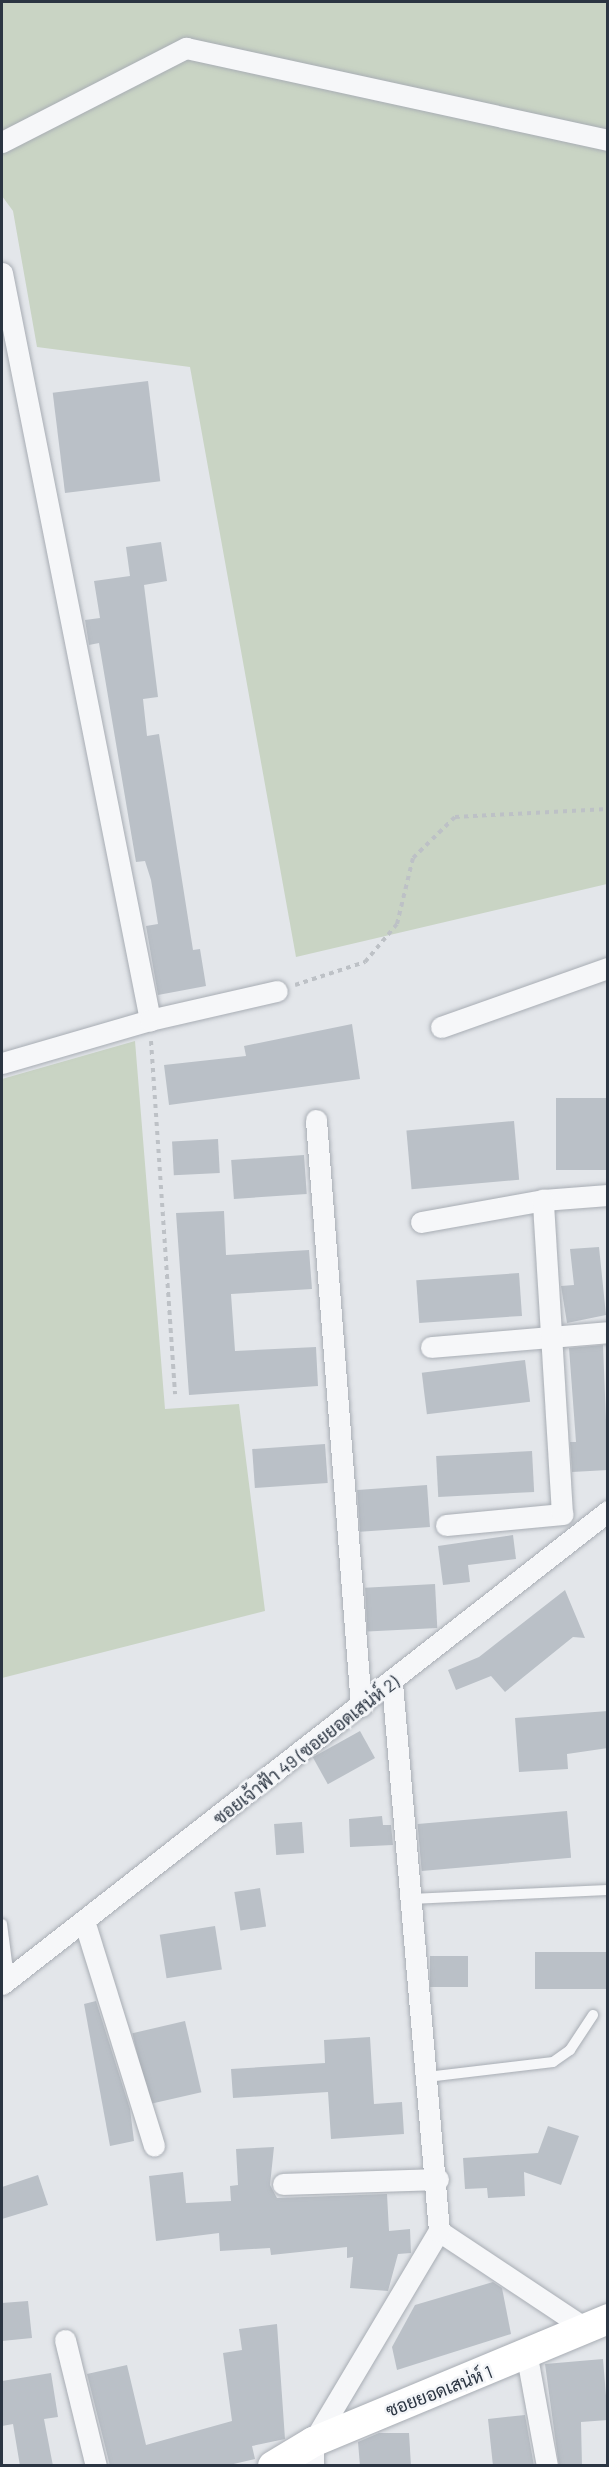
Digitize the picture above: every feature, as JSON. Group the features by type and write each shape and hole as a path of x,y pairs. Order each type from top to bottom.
{"street":[{"path":"2,142 186,48 608,140"},
{"path":"2,273 150,1020"},
{"path":"441,1027 608,968"},
{"path":"2,1063 150,1020 277,991"},
{"path":"316,1120 361,1706"},
{"path":"420,1222 543,1200 608,1195"},
{"path":"446,1524 562,1514 543,1200"},
{"path":"431,1347 608,1332"},
{"name":"ซอยเจ้าฟ้า 49 (ซอยยอดเสน่ห์ 2)","path":"5,1981 85,1923 608,1511"},
{"path":"313,2454 439,2231 438,2179 410,1899 392,1683"},
{"path":"85,1923 154,2145"},
{"path":"284,2184 438,2179"},
{"path":"439,2231 596,2324"},
{"name":"ซอยยอดเสน่ห์ 1","path":"273,2466 313,2454 596,2324"},
{"path":"64,2340 96,2466"},
{"path":"527,2357 547,2466"}],"lane":[{"path":"410,1899 608,1890"},
{"path":"2,1924 5,1981"},
{"path":"427,2077 553,2062 570,2050 592,2015"}],"path":[{"path":"277,991 365,962 397,924 413,858 455,818 608,809"},
{"path":"150,1020 175,1394"}],"green space":[{"path":"2,2 607,2 607,884 296,957 190,367 37,347 13,211 2,196"},
{"path":"135,1041 165,1409 239,1404 265,1611 2,1678 2,1079"}],"building":[{"path":"148,381 160,481 65,493 53,393"},
{"path":"161,542 167,581 144,585 158,697 143,699 147,736 159,734 193,950 200,949 206,986 158,995 146,926 158,924 151,880 145,861 136,862 99,643 89,645 85,620 100,618 94,581 130,576 126,547"},
{"path":"352,1024 360,1079 169,1105 164,1065 246,1056 244,1046"},
{"path":"556,1098 608,1098 608,1170 556,1170"},
{"path":"514,1121 519,1180 412,1189 406,1130"},
{"path":"218,1139 220,1173 174,1175 172,1141"},
{"path":"304,1155 307,1194 234,1199 231,1160"},
{"path":"224,1211 226,1255 309,1250 312,1289 231,1294 235,1351 316,1347 318,1386 189,1395 176,1213"},
{"path":"599,1247 606,1315 567,1323 561,1286 574,1285 570,1249"},
{"path":"519,1273 522,1316 419,1323 416,1280"},
{"path":"603,1345 608,1470 572,1472 570,1442 576,1442 569,1348"},
{"path":"525,1360 530,1402 427,1414 422,1373"},
{"path":"325,1444 328,1483 255,1488 252,1449"},
{"path":"532,1451 534,1492 438,1497 436,1456"},
{"path":"427,1485 430,1527 360,1532 357,1490"},
{"path":"513,1535 516,1559 468,1565 470,1582 443,1585 438,1546"},
{"path":"435,1584 437,1628 367,1632 365,1588"},
{"path":"565,1590 585,1638 573,1637 505,1692 491,1676 456,1690 448,1670 479,1657"},
{"path":"608,1711 608,1748 567,1754 568,1769 519,1772 515,1718"},
{"path":"360,1731 375,1758 328,1784 313,1757"},
{"path":"567,1811 571,1858 422,1871 418,1824"},
{"path":"382,1816 383,1825 391,1825 393,1845 350,1847 349,1819"},
{"path":"302,1822 304,1853 276,1855 274,1824"},
{"path":"260,1888 266,1927 240,1931 234,1892"},
{"path":"215,1926 222,1969 167,1978 160,1935"},
{"path":"535,1952 608,1952 608,1989 535,1989"},
{"path":"430,1956 468,1956 468,1987 430,1987"},
{"path":"96,2001 130,2109 134,2141 110,2146 84,2004"},
{"path":"185,2021 201,2092 149,2104 132,2033"},
{"path":"370,2037 374,2104 402,2102 404,2134 331,2139 328,2092 233,2098 231,2069 325,2063 324,2040"},
{"path":"548,2126 579,2136 561,2185 524,2172 525,2196 488,2198 487,2188 465,2189 463,2158 538,2153"},
{"path":"274,2147 270,2185 277,2198 387,2194 389,2231 410,2229 411,2253 398,2254 388,2291 350,2288 353,2257 347,2258 347,2247 271,2255 270,2248 220,2251 219,2233 156,2241 149,2176 183,2172 186,2203 231,2201 230,2186 238,2185 236,2149"},
{"path":"38,2175 48,2205 2,2219 2,2187"},
{"path":"493,2282 502,2288 511,2334 397,2370 392,2347 415,2305"},
{"path":"28,2301 32,2338 2,2341 2,2303"},
{"path":"277,2324 285,2439 252,2446 255,2459 225,2466 110,2466 87,2374 127,2365 146,2445 232,2421 223,2353 242,2350 239,2329"},
{"path":"603,2359 608,2420 581,2422 582,2466 559,2466 545,2364"},
{"path":"51,2373 58,2417 44,2419 53,2466 20,2466 13,2424 2,2426 2,2381"},
{"path":"525,2415 534,2466 493,2466 488,2419"},
{"path":"379,2433 409,2433 411,2466 360,2466 358,2442"}]}
